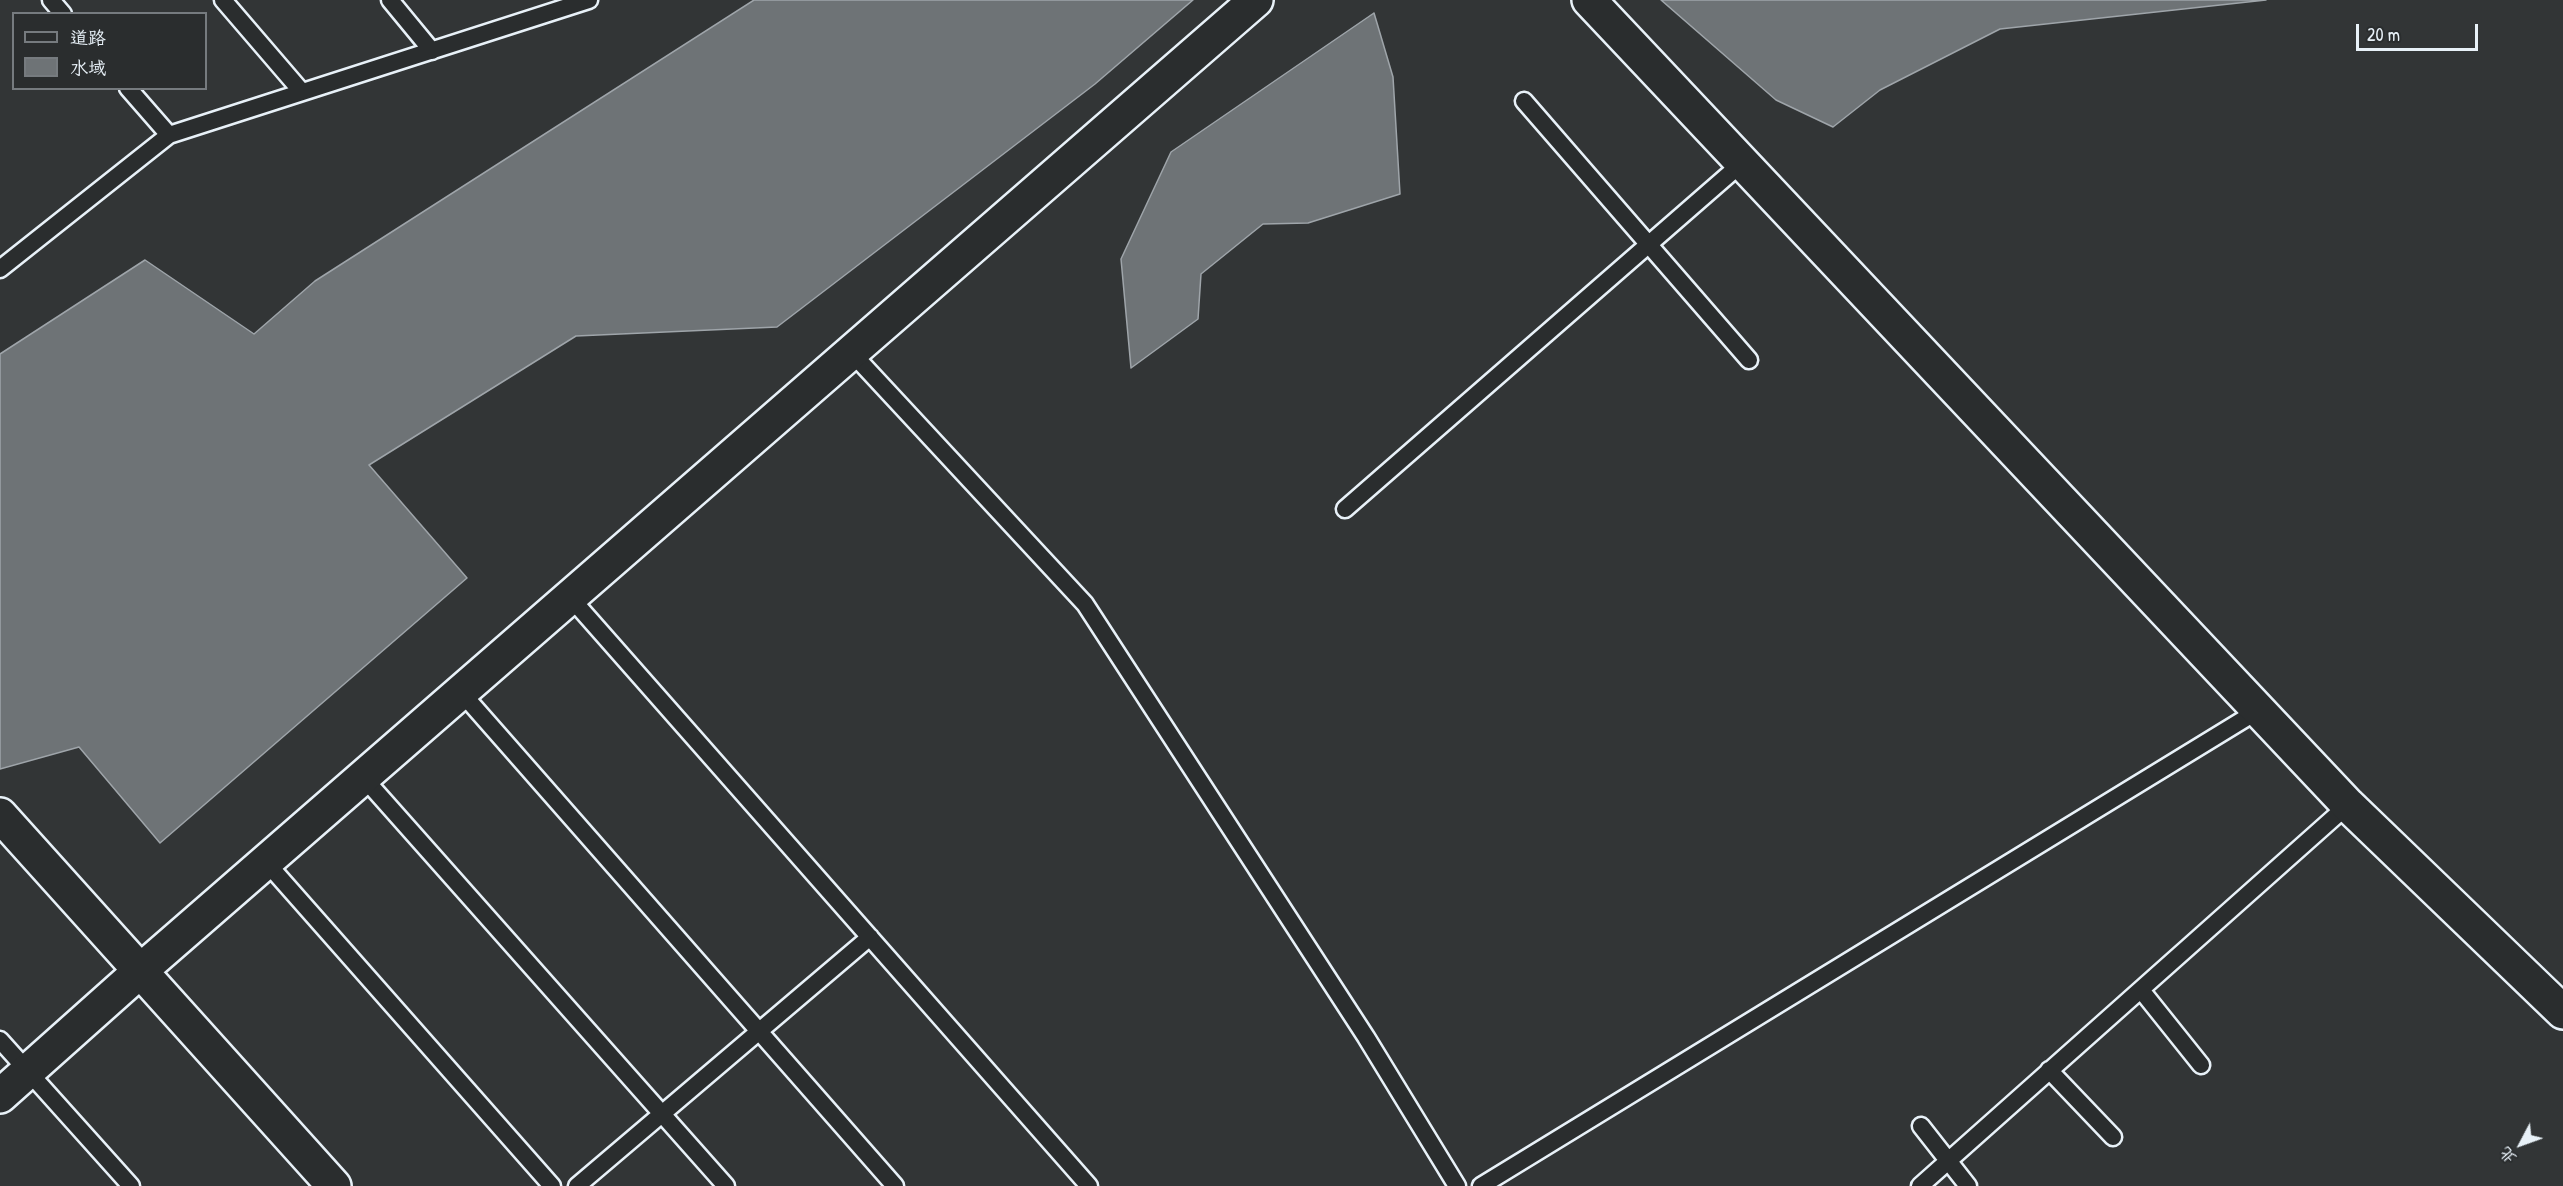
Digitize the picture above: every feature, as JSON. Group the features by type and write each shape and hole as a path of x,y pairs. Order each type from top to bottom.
{"street":[{"path":"0,1096 139,972 1256,0"},
{"path":"1589,0 2348,805 2563,1012"},
{"path":"0,815 334,1186"}],"lane":[{"path":"51,0 61,12"},
{"path":"223,0 302,92"},
{"path":"390,0 432,51"},
{"path":"0,268 169,135 432,51 570,3 589,0"},
{"path":"130,90 169,135"},
{"path":"1524,101 1749,360"},
{"path":"1345,509 1742,163"},
{"path":"851,352 1085,604 1360,1027 1456,1186"},
{"path":"570,597 1089,1186"},
{"path":"461,692 895,1186"},
{"path":"1481,1186 2259,710"},
{"path":"363,777 726,1186"},
{"path":"1920,1186 2348,805"},
{"path":"266,862 552,1186"},
{"path":"577,1186 870,937"},
{"path":"2140,990 2201,1065"},
{"path":"0,1040 131,1186"},
{"path":"2049,1070 2113,1137"},
{"path":"1922,1126 1947,1162 1968,1186"}],"water":[{"path":"754,0 1193,0 1095,84 777,327 576,336 369,465 467,578 160,843 79,747 0,769 0,354 145,260 254,334 315,281"},
{"path":"1661,0 2266,0 2000,29 1880,90 1833,127 1776,100"},
{"path":"1374,13 1393,77 1400,194 1308,223 1263,224 1201,274 1198,319 1131,368 1121,259 1171,152"}]}
